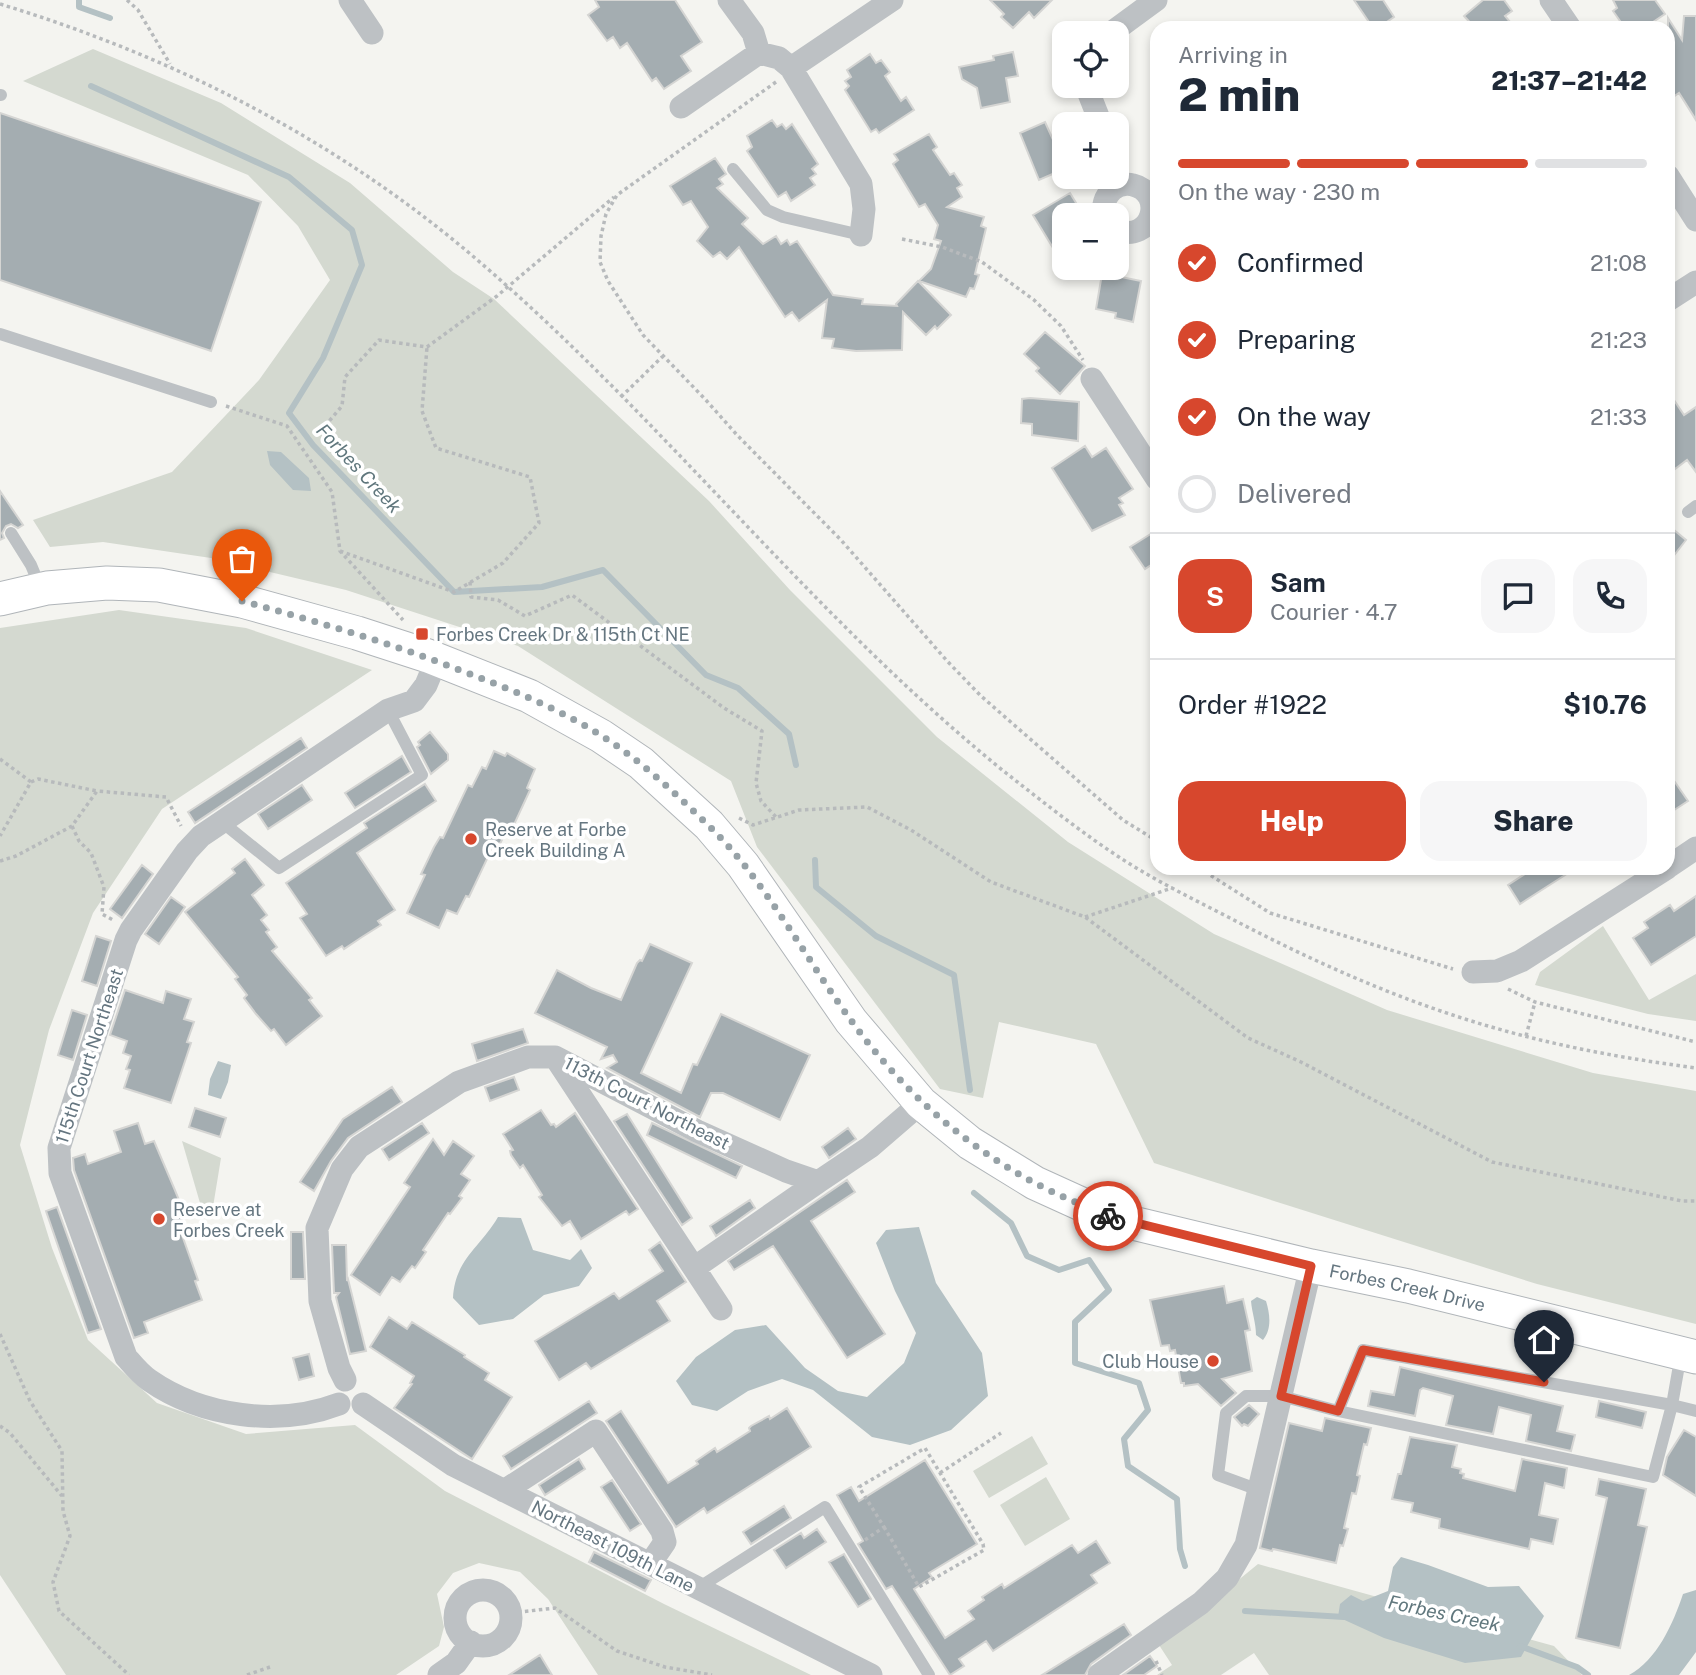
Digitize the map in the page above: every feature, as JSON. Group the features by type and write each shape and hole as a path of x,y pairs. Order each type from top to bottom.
{"street":[{"path":"350,0 372,33"},
{"path":"729,0 753,33 759,53"},
{"path":"783,71 892,0"},
{"path":"1127,21 1156,0"},
{"path":"1551,0 1565,21"},
{"path":"681,107 759,53 779,58 783,71 861,184 864,209 861,235"},
{"path":"1129,181 1145,191 1150,198"},
{"path":"1675,187 1696,220"},
{"path":"1129,234 1138,232 1146,226 1150,216"},
{"path":"1675,296 1696,282"},
{"path":"1087,370 1150,468"},
{"name":"Forbes Creek Drive","path":"0,599 44,588 107,583 159,584 255,604 357,633 529,696 601,736 641,763 709,825 743,865 851,1021 921,1103 970,1143 1035,1183 1112,1217 1689,1355"},
{"name":"115th Court Northeast","path":"339,1404 317,1412 274,1416 221,1412 178,1396 147,1379 126,1357 60,1173 59,1148 131,930 191,846 201,836 388,710 414,701 426,685 436,661"},
{"path":"1675,862 1696,848"},
{"path":"1473,972 1497,971 1521,961 1656,875"},
{"name":"113th Court Northeast","path":"345,1380 320,1301 317,1228 342,1169 359,1147 459,1082 528,1057 555,1057 697,1130 786,1171 818,1182"},
{"path":"555,1057 721,1309"},
{"path":"694,1268 870,1147 921,1103"},
{"path":"1098,1675 1201,1604 1227,1578 1246,1545 1311,1266"},
{"path":"345,1380 355,1380 363,1385 366,1394 363,1404 351,1409 339,1404 336,1390 345,1380"},
{"name":"Northeast 109th Lane","path":"363,1404 453,1465 872,1675"},
{"path":"504,1491 596,1431 662,1531 665,1542 650,1564"},
{"path":"488,1590 496,1593 508,1605 511,1622 503,1637 488,1645 471,1642 459,1630 456,1622 459,1605 471,1593 488,1590"},
{"path":"439,1675 456,1663 471,1642"}],"lane":[{"path":"733,169 767,210 783,217 861,235"},
{"path":"0,334 211,402"},
{"path":"11,533 44,588"},
{"path":"222,822 279,868 422,775 388,710"},
{"path":"1338,1411 1363,1350 1696,1411"},
{"path":"1259,1490 1218,1475 1226,1413 1245,1396 1281,1396 1338,1411 1653,1477 1672,1405 1689,1355"},
{"path":"698,1588 825,1507 929,1675"}],"path":[{"path":"127,0 138,10 171,66"},
{"path":"0,4 126,46 171,66 317,143 420,214 506,286 621,397 708,483 858,641 1007,774 1119,857 1172,888 1330,967 1451,1015 1588,1051 1696,1068"},
{"path":"325,426 342,406 345,377 379,340 427,347 497,296 617,195 777,80 783,71"},
{"path":"617,195 606,214 601,236 600,262 625,310 662,357 841,540 981,696 1123,820 1150,837"},
{"path":"902,239 942,247 982,262 1034,300 1061,326 1087,370"},
{"path":"340,551 454,592 503,563 539,523 530,477 436,448 422,411 427,347"},
{"path":"621,397 662,357"},
{"path":"211,402 287,426 332,492 340,551 406,622"},
{"path":"470,582 471,597 498,600 525,616 572,595 724,708 762,731 756,783 761,801 776,817"},
{"path":"0,759 31,782"},
{"path":"0,836 31,782 38,779 97,791 166,797 191,846"},
{"path":"0,861 16,856 72,826 97,791"},
{"path":"731,814 753,825 799,810 867,807 911,830 991,881 1085,917 1248,1038 1301,1062 1492,1162 1682,1201 1696,1201"},
{"path":"72,826 79,841 91,853 104,887 102,914 131,930"},
{"path":"1210,875 1270,913 1449,968 1473,972 1535,1002 1696,1042"},
{"path":"1085,917 1172,888"},
{"path":"1526,1036 1535,1002"},
{"path":"0,1334 30,1401 62,1451 63,1511 70,1536 53,1582 59,1611 129,1675"},
{"path":"0,1426 10,1433 63,1498"},
{"path":"940,1473 1001,1433"},
{"path":"925,1448 983,1544 984,1550 919,1587 884,1527 859,1487 925,1448"},
{"path":"851,1550 884,1527"},
{"path":"511,1613 555,1608 617,1651 666,1667 712,1675"},
{"path":"247,1675 270,1667"}],"shaded area":[{"path":"93,49 221,103 350,183 453,272 494,299 709,501 790,590 937,737 1068,842 1214,934 1387,1010 1593,1073 1696,1091 1696,1324 1537,1284 1154,1163 1096,1044 999,1022 983,1098 940,1089 757,847 731,781 518,646 346,590 211,558 103,542 50,547 33,520 172,472 259,380 330,280 298,226 248,175 23,81"},
{"path":"119,610 246,628 372,670 162,809 93,913 49,1030 20,1145 52,1248 88,1340 157,1403 246,1434 355,1425 445,1491 664,1604 811,1675 598,1675 548,1599 520,1572 479,1563 453,1573 437,1594 444,1627 439,1646 396,1675 66,1675 0,1575 0,628"},
{"path":"1603,926 1649,1000 1696,974 1696,1021 1648,1014 1535,985 1540,972"},
{"path":"182,1141 221,1158 212,1213 200,1203"},
{"path":"1032,1436 1048,1464 989,1498 973,1471"},
{"path":"1046,1477 1070,1519 1025,1546 1000,1505"},
{"path":"1258,1564 1554,1646 1582,1675 1269,1675 1254,1653 1221,1675 1157,1675 1172,1665 1159,1645"}],"water":[{"path":"267,451 281,452 309,478 311,491 293,490 270,465"},
{"path":"218,1061 231,1065 221,1099 208,1095 210,1079"},
{"path":"498,1217 521,1218 533,1250 570,1260 581,1249 592,1268 579,1286 544,1295 513,1319 479,1325 453,1298 455,1285 463,1263"},
{"path":"919,1227 936,1283 982,1353 988,1396 951,1430 910,1445 872,1437 813,1390 782,1379 748,1391 717,1411 692,1405 676,1381 696,1357 735,1330 766,1325 805,1368 838,1391 867,1397 904,1363 916,1333 895,1291 876,1243 886,1230"},
{"path":"1257,1297 1266,1301 1268,1311 1269,1326 1263,1340 1256,1335 1251,1301"},
{"path":"1401,1557 1488,1587 1519,1586 1544,1616 1521,1657 1465,1663 1384,1638 1338,1617 1340,1604 1351,1595 1363,1601 1388,1591 1393,1567"},
{"path":"1696,1590 1696,1652 1679,1675 1629,1675 1656,1651 1669,1629 1683,1594"}],"building":[{"path":"595,0 675,0 702,42 681,56 691,71 664,89 656,78 652,81 627,43 620,48 613,37 607,41 588,15 599,7"},
{"path":"990,0 1052,0 1034,18 1029,12 1013,28 1001,17 1004,14"},
{"path":"1354,0 1383,0 1394,17 1388,21 1368,21"},
{"path":"1483,0 1504,0 1512,11 1505,16 1509,21 1469,21 1464,16"},
{"path":"1613,0 1655,0 1665,14 1654,21 1620,21 1613,11 1617,8"},
{"path":"1684,16 1696,16 1696,120 1679,93 1675,96 1675,29 1682,40"},
{"path":"1013,52 1018,76 1006,78 1010,102 981,108 977,88 962,79 959,67 994,60 993,56"},
{"path":"870,54 876,63 881,60 890,72 885,76 901,101 906,97 914,110 879,133 876,129 871,132 845,90 849,86 845,81 851,77 847,70"},
{"path":"0,113 261,202 211,351 0,280"},
{"path":"772,120 777,127 782,124 786,129 792,124 818,164 812,169 816,174 810,178 815,185 791,201 786,192 778,197 747,151 752,147 747,136"},
{"path":"1045,122 1052,137 1052,174 1039,180 1020,133"},
{"path":"929,134 937,147 933,150 950,175 954,173 962,185 957,188 962,197 947,207 984,217 981,226 986,228 975,274 979,275 974,289 970,288 966,297 919,281 931,269 941,241 934,239 938,225 925,204 919,207 893,164 898,160 894,154"},
{"path":"715,158 726,174 719,179 723,184 717,188 748,218 742,224 763,244 776,236 781,244 787,240 790,245 797,241 833,295 863,299 862,304 897,306 918,281 951,315 937,329 935,326 926,335 903,312 902,350 856,351 832,348 834,339 822,338 827,300 799,321 792,312 785,317 739,247 727,259 720,252 713,257 697,241 708,227 691,201 683,205 670,186"},
{"path":"1070,193 1076,203 1053,203"},
{"path":"1052,204 1052,246 1033,215"},
{"path":"1101,280 1141,281 1133,322 1115,318 1116,313 1096,309"},
{"path":"1045,332 1085,366 1060,394 1036,371 1039,368 1024,354"},
{"path":"1022,399 1079,402 1078,441 1032,435 1032,424 1021,423"},
{"path":"1675,402 1684,415 1696,407 1696,472 1687,460 1675,469"},
{"path":"1085,446 1092,457 1106,448 1133,489 1119,498 1123,503 1119,505 1125,515 1092,531 1052,468"},
{"path":"0,491 23,525 18,528 11,524 6,526 2,533 4,538 0,540"},
{"path":"1675,531 1686,540 1675,554"},
{"path":"1150,534 1150,566 1145,569 1130,547"},
{"path":"430,732 448,754 448,760 431,774 417,747 420,745 418,742"},
{"path":"301,738 307,748 195,823 188,812"},
{"name":"Reserve at Forbe Creek Building A","path":"494,751 505,756 507,753 535,769 527,788 530,790 512,829 508,827 500,844 495,842 469,897 466,896 457,914 447,910 439,928 407,913 425,875 421,874 434,847 440,837 443,838 468,785 472,787 482,767 486,769"},
{"path":"402,756 411,772 355,808 345,793"},
{"path":"1675,782 1688,801 1675,809"},
{"path":"425,784 436,801 357,853 395,910 378,921 381,925 344,949 342,946 326,956 300,918 307,914 286,883 367,828 364,823"},
{"path":"302,785 312,800 268,829 258,814"},
{"path":"245,859 264,885 252,895 267,915 261,920 277,947 272,951 312,998 309,1000 322,1016 286,1045 274,1029 271,1031 256,1014 244,998 247,995 235,979 238,977 185,912 235,873 232,869"},
{"path":"142,865 153,874 122,918 110,909"},
{"path":"1523,875 1565,875 1520,904 1508,885"},
{"path":"1696,896 1696,936 1651,965 1633,938 1648,928 1644,922 1670,905 1674,911"},
{"path":"171,897 185,907 159,944 145,934"},
{"path":"96,936 111,941 97,986 82,981"},
{"path":"650,944 692,963 641,1073 681,1093 693,1064 697,1065 721,1014 810,1055 780,1120 723,1093 711,1093 700,1117 607,1068 617,1062 613,1055 601,1059 607,1047 535,1013 557,970 621,1000 637,963 642,961"},
{"path":"125,990 163,1003 166,991 191,999 184,1019 194,1022 187,1042 191,1043 171,1103 124,1088 130,1070 126,1069 131,1056 123,1053 127,1041 110,1035"},
{"path":"72,1010 87,1015 73,1060 58,1055"},
{"path":"523,1029 528,1043 477,1061 472,1044"},
{"path":"514,1077 519,1090 490,1101 485,1087"},
{"path":"392,1087 402,1102 348,1138 314,1191 300,1182 343,1119"},
{"path":"195,1108 226,1118 220,1137 189,1127"},
{"path":"541,1110 551,1125 556,1127 575,1113 638,1209 629,1215 626,1211 581,1239 570,1221 562,1226 539,1197 542,1195 523,1165 520,1168 511,1155 510,1151 513,1150 503,1134"},
{"path":"627,1114 692,1218 682,1225 614,1121"},
{"path":"138,1123 145,1144 154,1141 179,1200 175,1202 182,1220 177,1221 198,1280 195,1281 202,1300 144,1322 148,1333 134,1338 74,1170 73,1158 85,1154 88,1164 121,1152 114,1131"},
{"path":"422,1123 429,1133 389,1160 382,1149"},
{"path":"652,1123 742,1166 736,1178 647,1135"},
{"path":"848,1128 856,1139 829,1158 822,1147"},
{"path":"433,1139 444,1155 453,1141 474,1156 461,1174 470,1180 459,1196 462,1198 450,1214 448,1213 423,1250 426,1252 415,1268 412,1266 400,1282 392,1277 380,1295 351,1275 410,1187 404,1183"},
{"path":"847,1180 855,1192 811,1221 885,1334 847,1358 773,1246 734,1270 728,1261"},
{"path":"750,1200 755,1208 716,1236 710,1226"},
{"path":"57,1207 101,1329 88,1333 46,1211"},
{"path":"291,1232 303,1232 305,1279 291,1279"},
{"path":"660,1242 686,1282 657,1301 670,1321 591,1369 586,1363 559,1380 535,1341 614,1293 619,1299 663,1271 649,1250"},
{"path":"332,1245 346,1245 347,1281 348,1279 366,1351 350,1354 336,1297 339,1293 334,1293"},
{"name":"Club House","path":"1224,1286 1227,1303 1243,1299 1250,1330 1245,1331 1252,1371 1222,1379 1236,1393 1221,1406 1198,1384 1184,1386 1184,1383 1181,1383 1175,1350 1170,1351 1169,1345 1161,1346 1150,1300"},
{"path":"389,1317 407,1329 412,1322 465,1355 464,1357 489,1373 485,1380 512,1397 472,1459 394,1408 412,1384 410,1383 414,1376 370,1347"},
{"path":"309,1354 314,1376 299,1380 293,1358"},
{"path":"1400,1367 1563,1406 1557,1431 1575,1435 1571,1451 1526,1441 1531,1415 1499,1407 1493,1434 1446,1425 1453,1396 1423,1388 1420,1390 1415,1416 1368,1406 1371,1391 1394,1395"},
{"path":"589,1401 597,1413 511,1469 503,1456"},
{"path":"1599,1401 1646,1412 1642,1428 1596,1417"},
{"path":"1249,1405 1259,1414 1248,1426 1242,1426 1234,1417"},
{"path":"787,1408 811,1447 707,1513 704,1508 676,1527 606,1421 621,1411 668,1483 698,1464 696,1461 715,1448 717,1452 750,1431 751,1426 769,1416 770,1419"},
{"path":"1325,1418 1371,1428 1367,1445 1364,1444 1356,1494 1352,1493 1344,1528 1348,1529 1343,1546 1340,1545 1336,1563 1260,1548 1289,1423 1322,1431"},
{"path":"1684,1430 1696,1437 1696,1496 1663,1475 1667,1457"},
{"path":"1410,1437 1457,1445 1452,1467 1461,1469 1463,1478 1515,1491 1522,1459 1567,1468 1564,1488 1545,1483 1539,1515 1558,1519 1553,1544 1531,1539 1529,1549 1439,1528 1440,1519 1411,1512 1413,1503 1392,1499"},
{"path":"579,1459 585,1469 545,1495 539,1485"},
{"path":"925,1460 977,1544 929,1573 932,1577 914,1589 945,1638 974,1619 968,1611 984,1600 982,1597 1002,1584 1004,1588 1072,1545 1078,1553 1096,1541 1110,1563 1091,1575 1097,1583 993,1651 986,1641 959,1659 964,1666 950,1675 892,1586 886,1589 858,1544 863,1541 837,1495 851,1487 859,1501"},
{"path":"1599,1479 1646,1489 1638,1525 1647,1527 1620,1648 1576,1638 1607,1498 1596,1495"},
{"path":"612,1480 641,1524 630,1531 601,1487"},
{"path":"784,1506 791,1518 751,1544 743,1532"},
{"path":"817,1529 826,1542 786,1568 774,1550 801,1533 804,1538"},
{"path":"594,1552 651,1580 645,1591 589,1562"},
{"path":"844,1554 871,1599 858,1607 829,1562"},
{"path":"1124,1624 1131,1635 1091,1664 1085,1675 1042,1675"},
{"path":"540,1655 552,1675 509,1675"},
{"path":"1150,1656 1157,1666 1144,1675 1123,1675"}],"waterway":[{"name":"Forbes Creek","path":"79,0 79,7 110,18"},
{"name":"Forbes Creek","path":"91,86 289,177 352,230 362,265 323,358 289,413 313,445 454,592 542,587 603,570 706,675 738,688 789,734 796,765"},
{"name":"Forbes Creek","path":"815,860 816,887 876,936 954,975 970,1090"},
{"name":"Forbes Creek","path":"974,1193 1011,1223 1027,1256 1059,1270 1089,1260 1109,1290 1075,1322 1075,1363 1139,1383 1148,1410 1124,1439 1128,1466 1177,1499 1180,1549 1185,1566"},
{"name":"Forbes Creek","path":"1245,1611 1344,1617"},
{"name":"Forbes Creek","path":"1520,1646 1577,1667 1588,1675"}],"way so far":[{"path":"242,601 428,656 529,696 601,736 641,763 709,825 743,865 851,1021 921,1103 970,1143 1035,1183 1108,1216"}],"place":[{"name":"Forbes Creek Dr & 115th Ct NE","path":"422,634"},
{"name":"Reserve at Forbe Creek Building A","path":"471,839"},
{"name":"Reserve at Forbes Creek","path":"159,1219"},
{"name":"Club House","path":"1213,1361"}],"route":[{"path":"1108,1216 1311,1266 1281,1396 1338,1411 1363,1350 1544,1382"}]}
